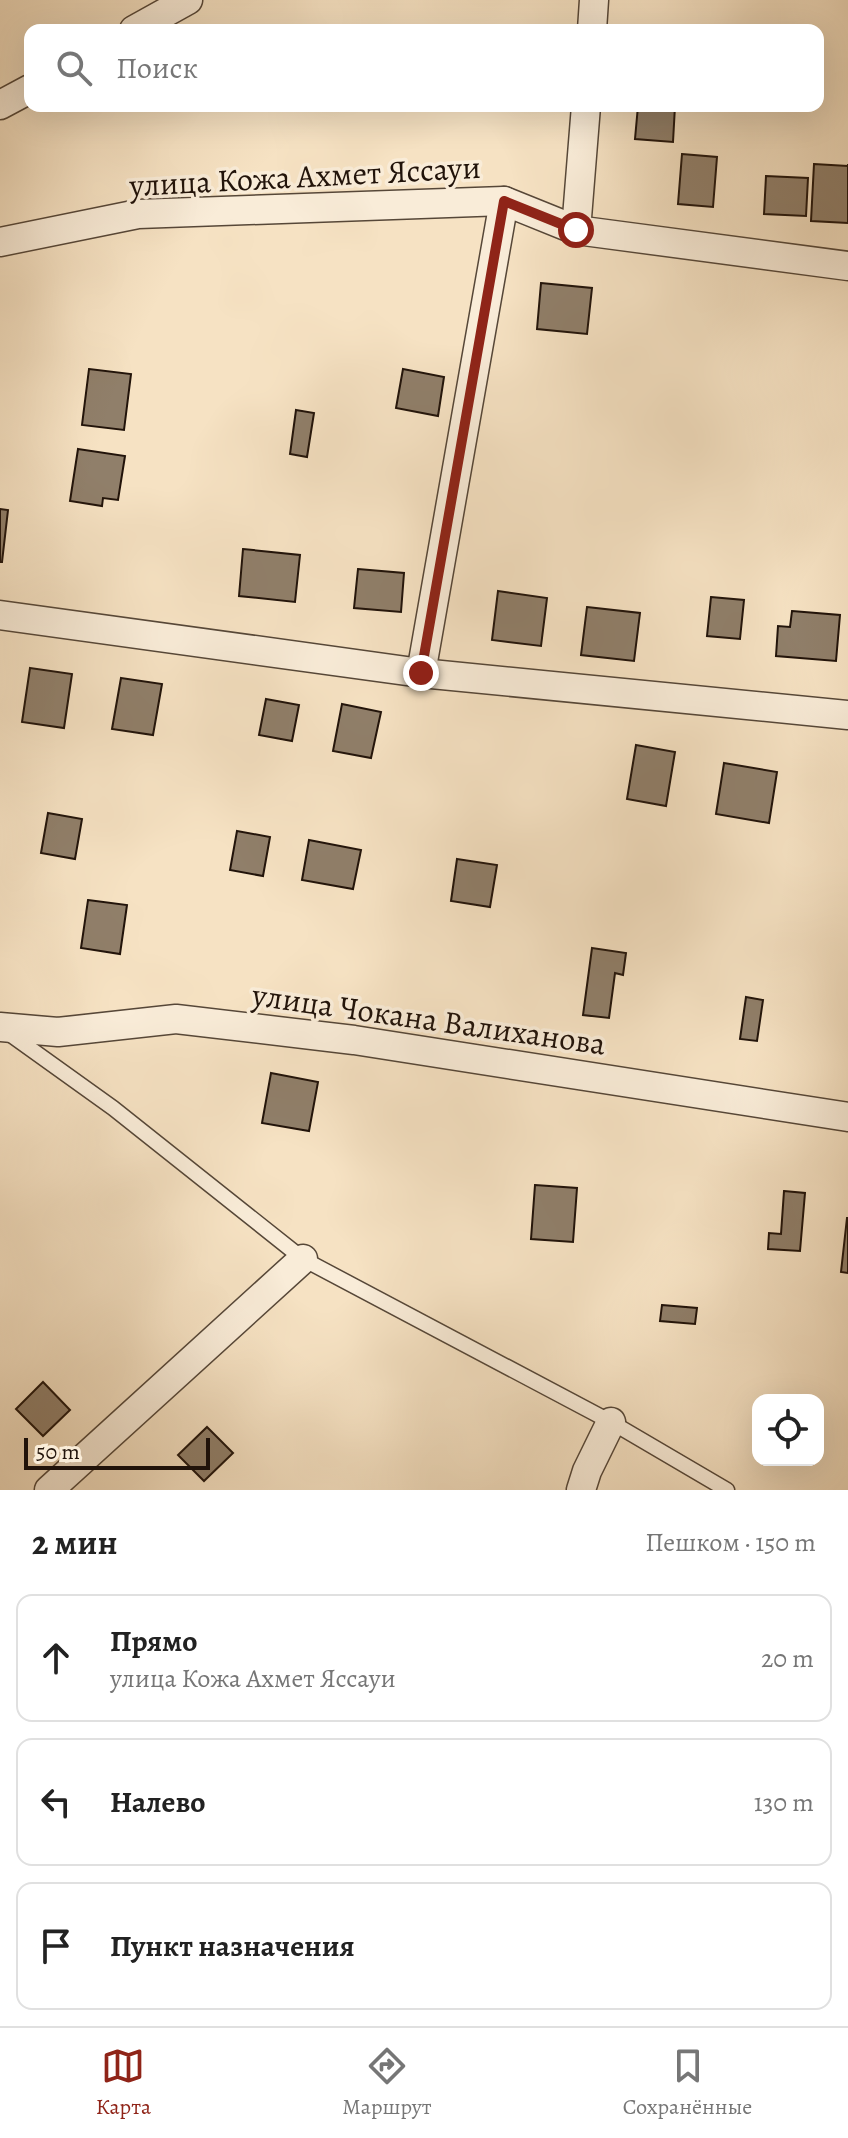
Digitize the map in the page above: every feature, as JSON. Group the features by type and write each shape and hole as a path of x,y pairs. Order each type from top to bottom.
{"street":[{"path":"145,24 188,0"},
{"path":"592,24 594,0"},
{"path":"0,105 24,92"},
{"path":"576,230 586,112"},
{"path":"421,673 504,201"},
{"name":"улица Кожа Ахмет Яссауи","path":"0,242 138,214 504,201 576,230 848,266"},
{"path":"0,615 421,673 848,715"},
{"name":"улица Чокана Валиханова","path":"1,1028 58,1032 176,1019 354,1040 848,1117"},
{"path":"49,1490 303,1259"},
{"path":"581,1490 611,1422"}],"lane":[{"path":"1,1028 113,1108 303,1259 611,1422 727,1490"}],"building":[{"path":"637,112 675,112 673,142 635,139"},
{"path":"682,154 717,157 713,207 678,204"},
{"path":"814,164 848,166 848,223 811,221"},
{"path":"766,176 808,178 806,216 764,214"},
{"path":"541,283 592,288 587,334 537,329"},
{"path":"89,369 131,374 124,430 82,425"},
{"path":"403,369 444,377 438,416 396,408"},
{"path":"296,410 314,413 307,457 290,454"},
{"path":"78,449 125,456 118,500 103,498 102,506 70,501"},
{"path":"0,509 8,510 2,562 0,562"},
{"path":"243,549 300,555 295,602 239,596"},
{"path":"358,569 404,573 401,612 354,608"},
{"path":"498,591 547,598 541,646 492,640"},
{"path":"711,597 744,600 740,639 707,636"},
{"path":"587,607 640,613 634,661 581,655"},
{"path":"792,611 840,615 836,661 776,656 778,626 790,627"},
{"path":"30,668 72,674 64,728 22,722"},
{"path":"121,678 162,684 153,735 112,729"},
{"path":"266,699 299,705 292,741 259,735"},
{"path":"342,704 381,712 371,758 333,751"},
{"path":"636,745 675,752 666,806 627,799"},
{"path":"724,763 777,772 769,823 716,814"},
{"path":"48,813 82,819 75,859 41,853"},
{"path":"237,831 270,837 263,876 230,870"},
{"path":"309,840 361,850 353,889 302,880"},
{"path":"457,859 497,865 490,907 451,901"},
{"path":"88,900 127,905 120,954 81,948"},
{"path":"592,948 626,953 623,975 615,973 609,1018 583,1015"},
{"path":"746,997 763,1000 757,1041 740,1039"},
{"path":"271,1073 318,1082 309,1131 262,1123"},
{"path":"535,1185 577,1188 573,1242 531,1239"},
{"path":"784,1191 805,1193 800,1251 768,1249 769,1233 781,1234"},
{"path":"848,1218 848,1273 841,1272"},
{"path":"662,1305 697,1308 695,1324 660,1321"},
{"path":"43,1382 70,1410 43,1436 16,1409"},
{"path":"207,1427 233,1453 204,1481 178,1455"}],"route":[{"path":"421,673 504,201 576,230"}]}
